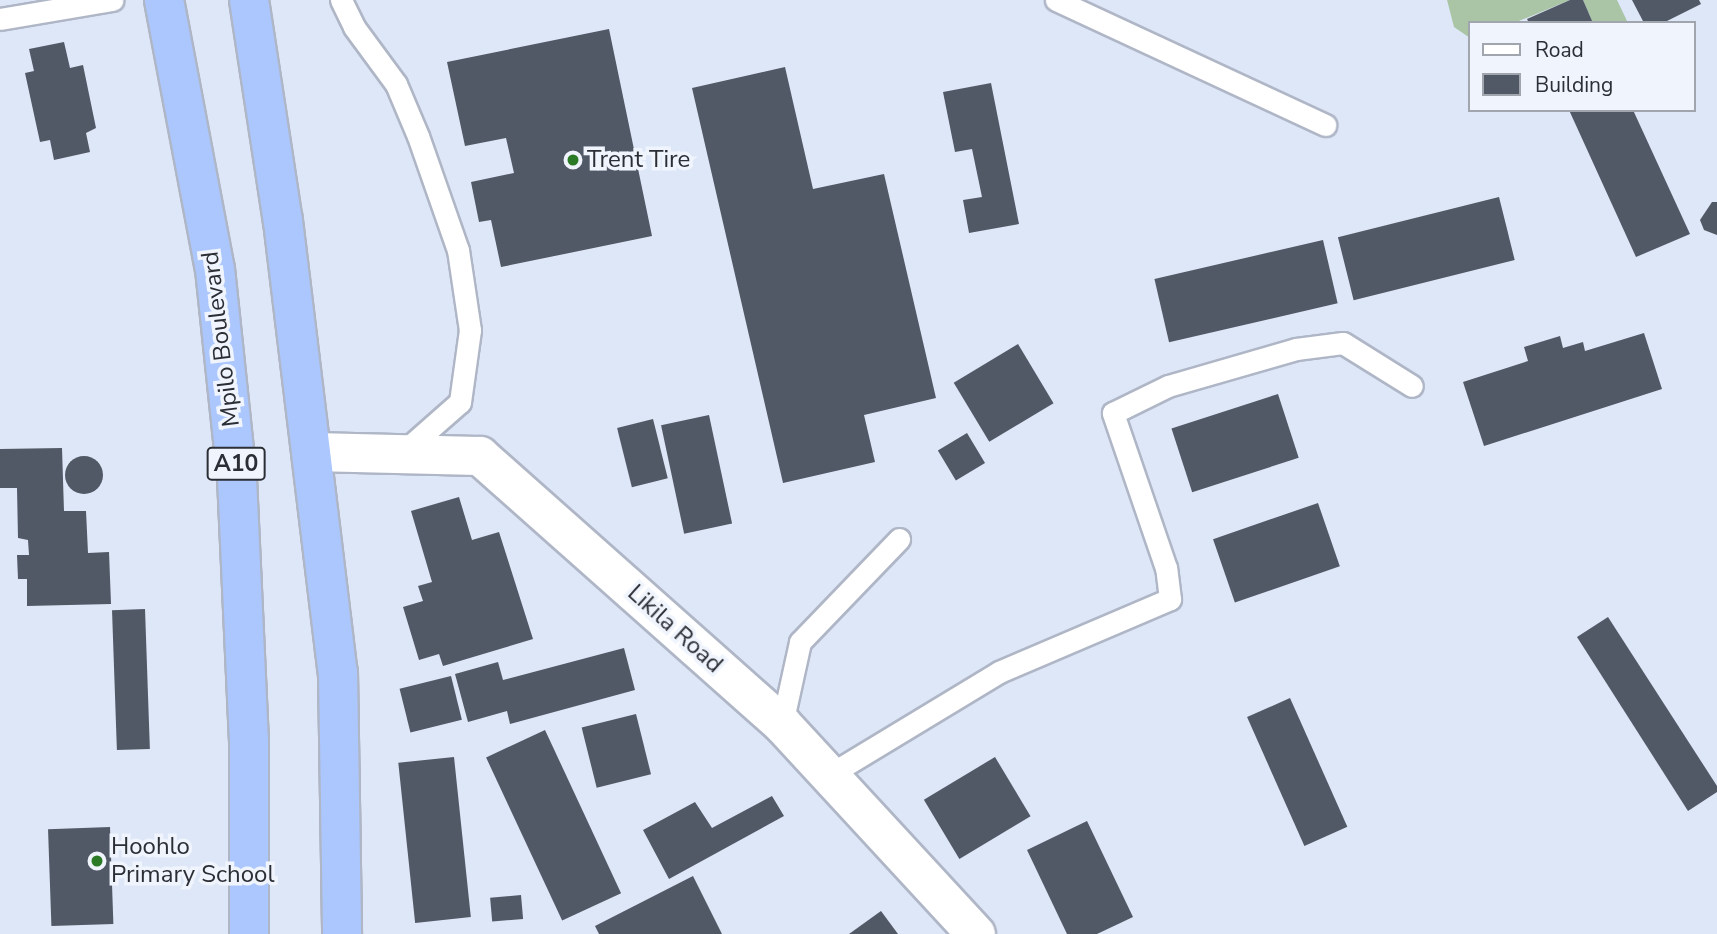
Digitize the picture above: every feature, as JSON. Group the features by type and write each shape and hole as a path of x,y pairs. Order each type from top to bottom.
{"highway":[{"name":"Mpilo Boulevard","path":"164,0 215,270 237,478 248,739 248,934"},
{"path":"249,0 312,452 338,673 342,934"}],"street":[{"name":"Likila Road","path":"312,452 480,456 782,724 976,934"}],"lane":[{"path":"0,19 113,0"},
{"path":"341,0 354,27 396,84 418,136 458,250 470,330 460,402 401,454"},
{"path":"1056,0 1325,125"},
{"path":"829,775 999,672 1170,599 1166,568 1113,413 1168,386 1296,349 1343,343 1412,386"},
{"path":"782,724 800,642 899,539"}],"green space":[{"path":"1447,0 1570,0 1519,21 1468,21 1468,37 1454,27"},
{"path":"1583,0 1617,0 1627,21 1592,21"}],"building":[{"path":"1570,0 1583,0 1592,21 1528,21 1527,19"},
{"path":"1632,0 1699,0 1701,4 1667,21 1643,21"},
{"name":"Trent Tire","path":"609,29 652,236 501,267 491,220 479,222 471,182 514,173 506,138 465,146 447,62"},
{"path":"64,42 70,68 83,65 96,128 86,133 90,152 54,160 50,140 40,142 25,73 34,71 29,49"},
{"path":"785,67 813,189 884,174 936,398 864,415 875,462 783,483 692,88"},
{"path":"991,83 1019,224 969,233 963,200 982,197 972,149 955,152 943,92"},
{"path":"1570,112 1634,112 1690,234 1636,257"},
{"path":"1499,197 1515,260 1354,300 1338,237"},
{"path":"1712,202 1717,202 1717,235 1704,230 1700,220"},
{"path":"1323,240 1338,303 1169,342 1154,279"},
{"path":"1644,333 1662,389 1484,446 1463,382 1528,361 1524,347 1560,336 1563,348 1583,342 1585,351"},
{"path":"1018,344 1054,403 989,442 954,383"},
{"path":"1278,394 1299,458 1192,492 1171,429"},
{"path":"709,415 732,524 684,534 661,425"},
{"path":"653,419 668,478 632,487 617,428"},
{"path":"967,433 985,463 956,481 938,451"},
{"path":"62,448 64,511 86,511 88,553 109,552 111,604 27,606 27,579 18,579 17,555 29,555 28,540 18,538 17,488 0,488 0,449"},
{"path":"84,456 98,461 103,475 98,489 84,494 70,489 65,475 70,461"},
{"path":"459,497 472,540 499,532 533,639 443,666 439,654 419,660 403,607 423,601 418,586 432,582 411,511"},
{"path":"1318,503 1340,566 1235,602 1213,539"},
{"path":"145,609 150,749 117,750 112,610"},
{"path":"1608,617 1717,786 1717,792 1688,811 1577,637"},
{"path":"624,648 635,690 510,724 507,711 468,722 455,674 498,662 503,680"},
{"path":"451,676 462,720 410,732 400,689"},
{"path":"1290,698 1347,827 1304,846 1247,717"},
{"path":"636,714 651,774 597,788 582,728"},
{"path":"545,730 621,893 562,921 486,757"},
{"path":"454,757 471,917 415,923 398,763"},
{"path":"995,757 1031,816 959,859 924,800"},
{"path":"772,796 784,816 669,879 643,830 695,802 712,828"},
{"path":"1087,821 1133,917 1097,934 1067,934 1027,850"},
{"path":"110,827 113,924 51,926 48,829"},
{"path":"693,876 722,934 599,934 595,926"},
{"path":"521,895 523,919 492,922 490,898"},
{"path":"881,911 898,934 849,934"}],"place":[{"name":"Trent Tire","path":"573,160"},
{"name":"Hoohlo Primary School","path":"97,861"}]}
